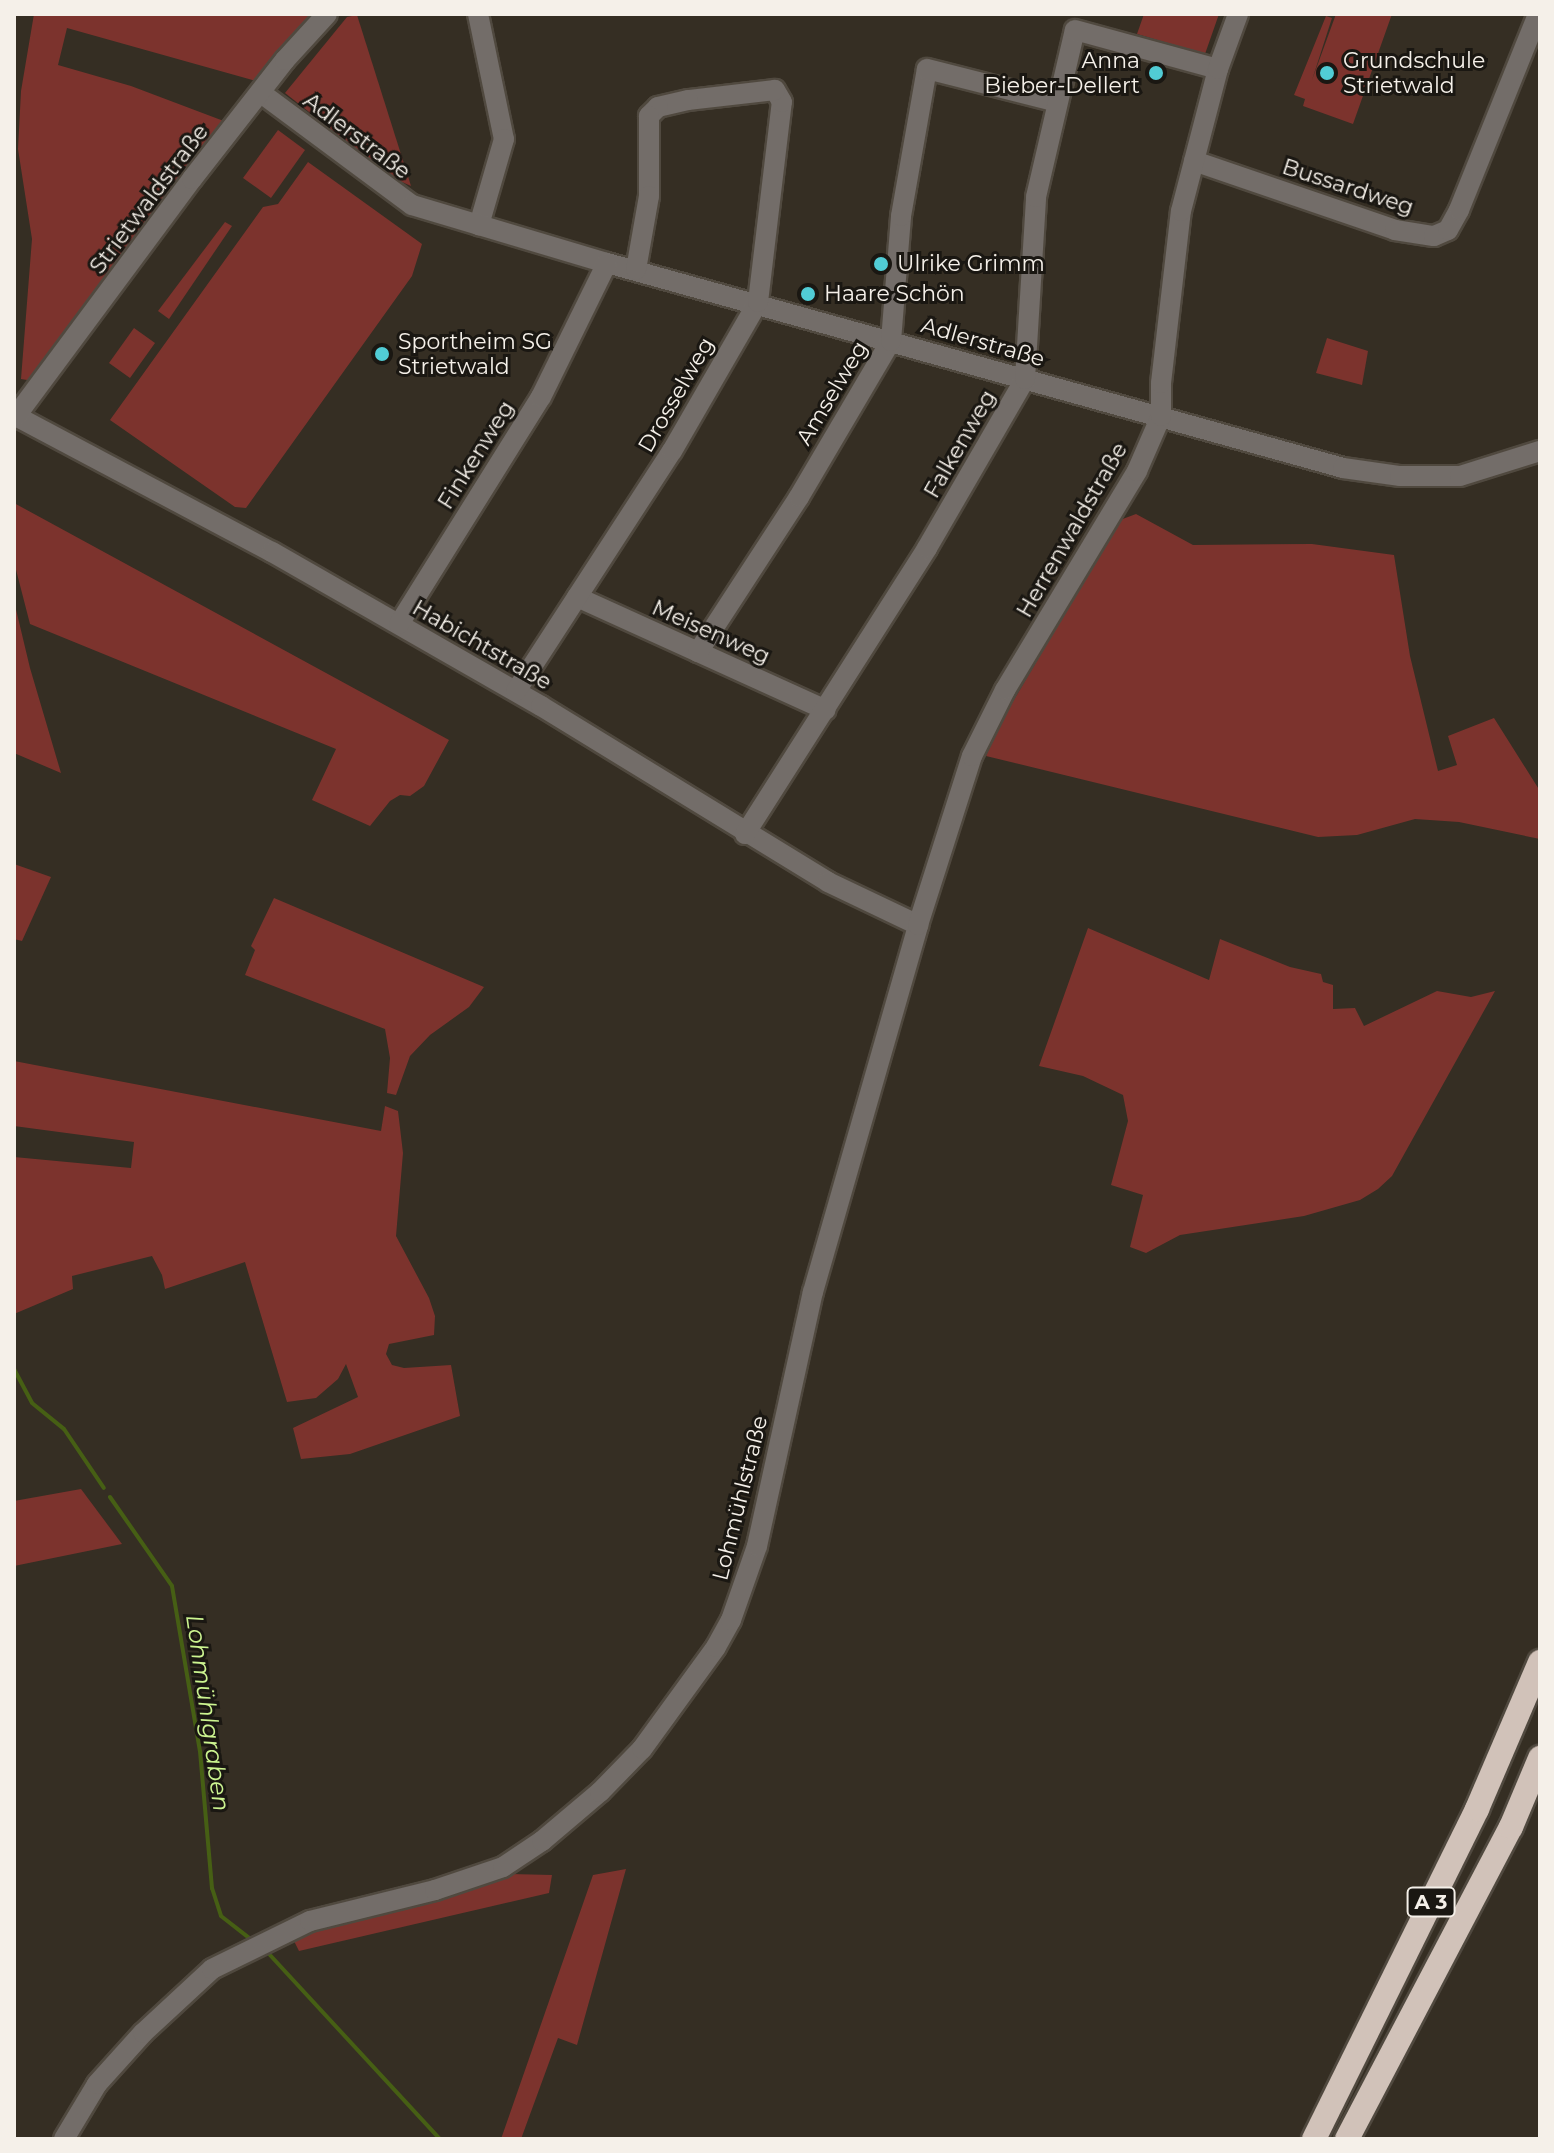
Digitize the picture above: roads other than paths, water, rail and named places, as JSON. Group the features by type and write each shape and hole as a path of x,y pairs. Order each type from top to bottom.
{"highway":[{"name":"A 3","path":"1314,2139 1477,1809 1540,1662"},
{"name":"A 3","path":"1347,2139 1511,1827 1540,1758"}],"street":[{"name":"Strietwaldstraße","path":"15,416 148,237 327,14"},
{"path":"478,14 504,139 479,225"},
{"name":"Herrenwaldstraße","path":"884,1051 918,925 972,756 1005,690 1137,471 1161,416 1181,211 1218,69 1238,14"},
{"name":"Bussardweg","path":"1194,161 1395,230 1434,236 1448,230 1459,210 1538,14"},
{"name":"Falkenweg","path":"745,834 983,457 1025,379 1036,197 1075,30 1218,69"},
{"name":"Amselweg","path":"698,652 799,497 891,341 901,216 927,69 1057,102"},
{"name":"Drosselweg","path":"516,691 672,451 758,302 782,102 775,90 688,100 658,107 649,116 649,196 636,270"},
{"name":"Adlerstraße","path":"261,93 393,194 412,205 607,263 758,302 1343,468 1400,476 1460,476 1540,451"},
{"name":"Finkenweg","path":"399,624 541,397 607,263"},
{"name":"Habichtstraße","path":"15,416 272,552 516,691 828,882 918,925"},
{"name":"Meisenweg","path":"577,597 826,710"},
{"name":"Lohmühlstraße","path":"64,2139 97,2084 154,2022 212,1969 310,1921 435,1890 503,1867 600,1792 642,1749 681,1700 731,1620 757,1546 813,1292 884,1051"}],"waterway":[{"name":"Lohmühlgraben","path":"14,1369 32,1403 64,1429 104,1488"},
{"name":"Lohmühlgraben","path":"110,1497 172,1586 200,1751 212,1888 221,1916 249,1938"},
{"name":"Lohmühlgraben","path":"270,1955 440,2139"}],"place":[{"name":"Anna Bieber-Dellert","path":"1156,73"},
{"name":"Grundschule Strietwald","path":"1327,73"},
{"name":"Ulrike Grimm","path":"881,264"},
{"name":"Haare Schön","path":"808,294"},
{"name":"Sportheim SG Strietwald","path":"382,354"}]}
